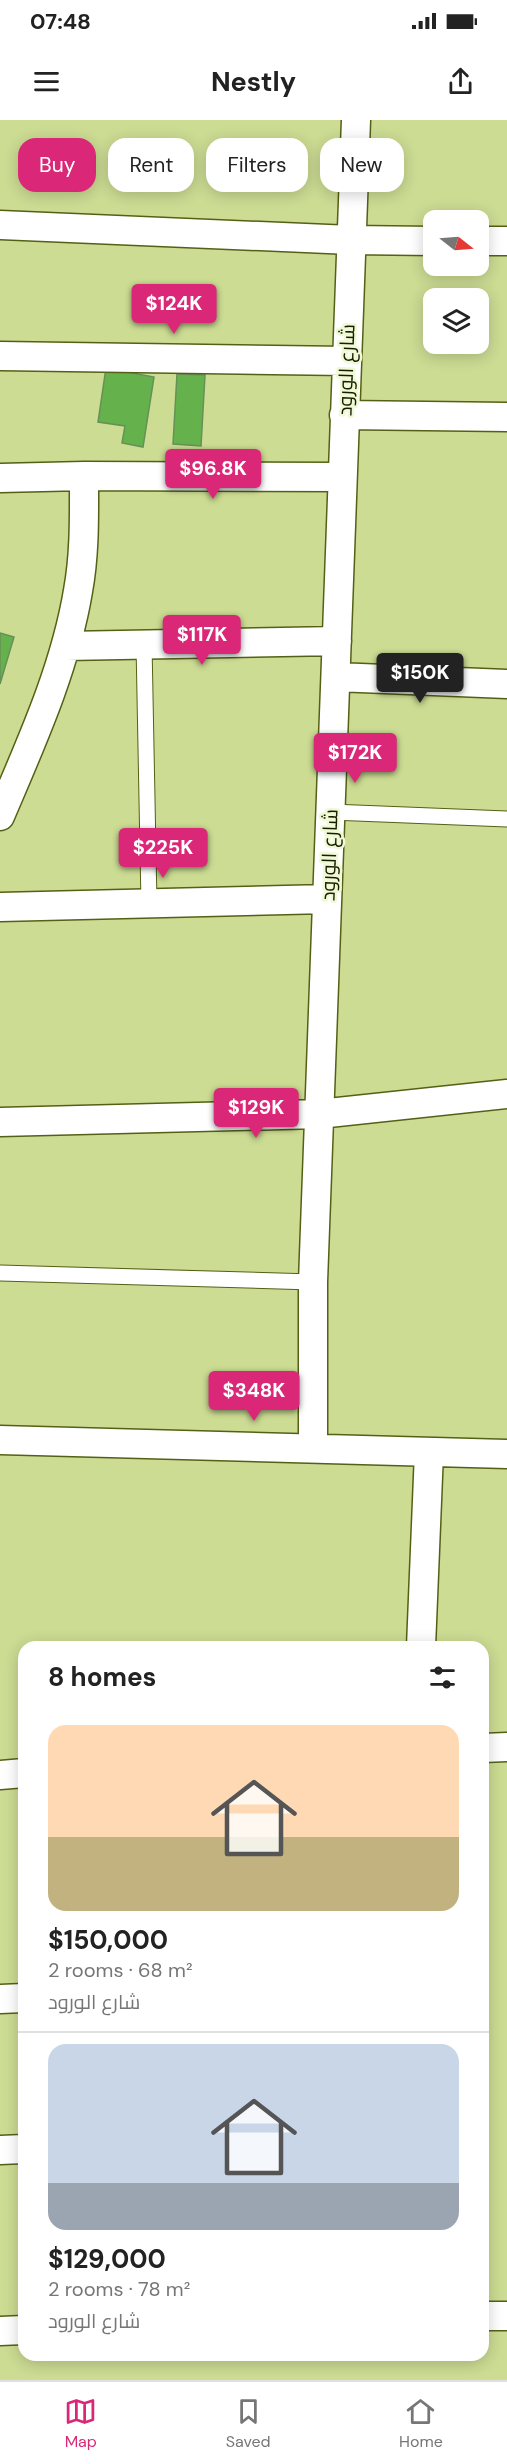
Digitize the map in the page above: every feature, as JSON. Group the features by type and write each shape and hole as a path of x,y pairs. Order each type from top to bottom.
{"street":[{"name":"شارع الورود","path":"313,1447 313,1282 356,120"},
{"path":"0,225 351,240 423,241"},
{"path":"489,241 507,242"},
{"path":"0,356 347,361"},
{"path":"344,415 507,417"},
{"path":"0,816 38,726 66,646 79,590 85,527 84,476"},
{"path":"0,478 342,477"},
{"path":"66,646 337,641"},
{"path":"336,677 507,684"},
{"path":"0,907 327,899"},
{"path":"0,1122 319,1114 507,1094"},
{"path":"0,1440 507,1454"},
{"path":"421,1641 429,1452"},
{"path":"489,1748 507,1747"},
{"path":"0,1775 18,1774"},
{"path":"0,1999 18,1998"},
{"path":"0,2150 18,2149"},
{"path":"489,2316 507,2316"},
{"path":"0,2331 18,2330"}],"lane":[{"path":"144,644 148,903"},
{"path":"331,812 507,819"},
{"path":"0,1273 313,1282"}],"building":[{"path":"106,368 154,377 143,447 122,443 125,426 98,422"},
{"path":"177,374 205,375 201,446 173,444"},
{"path":"0,633 14,637 0,684"}]}
